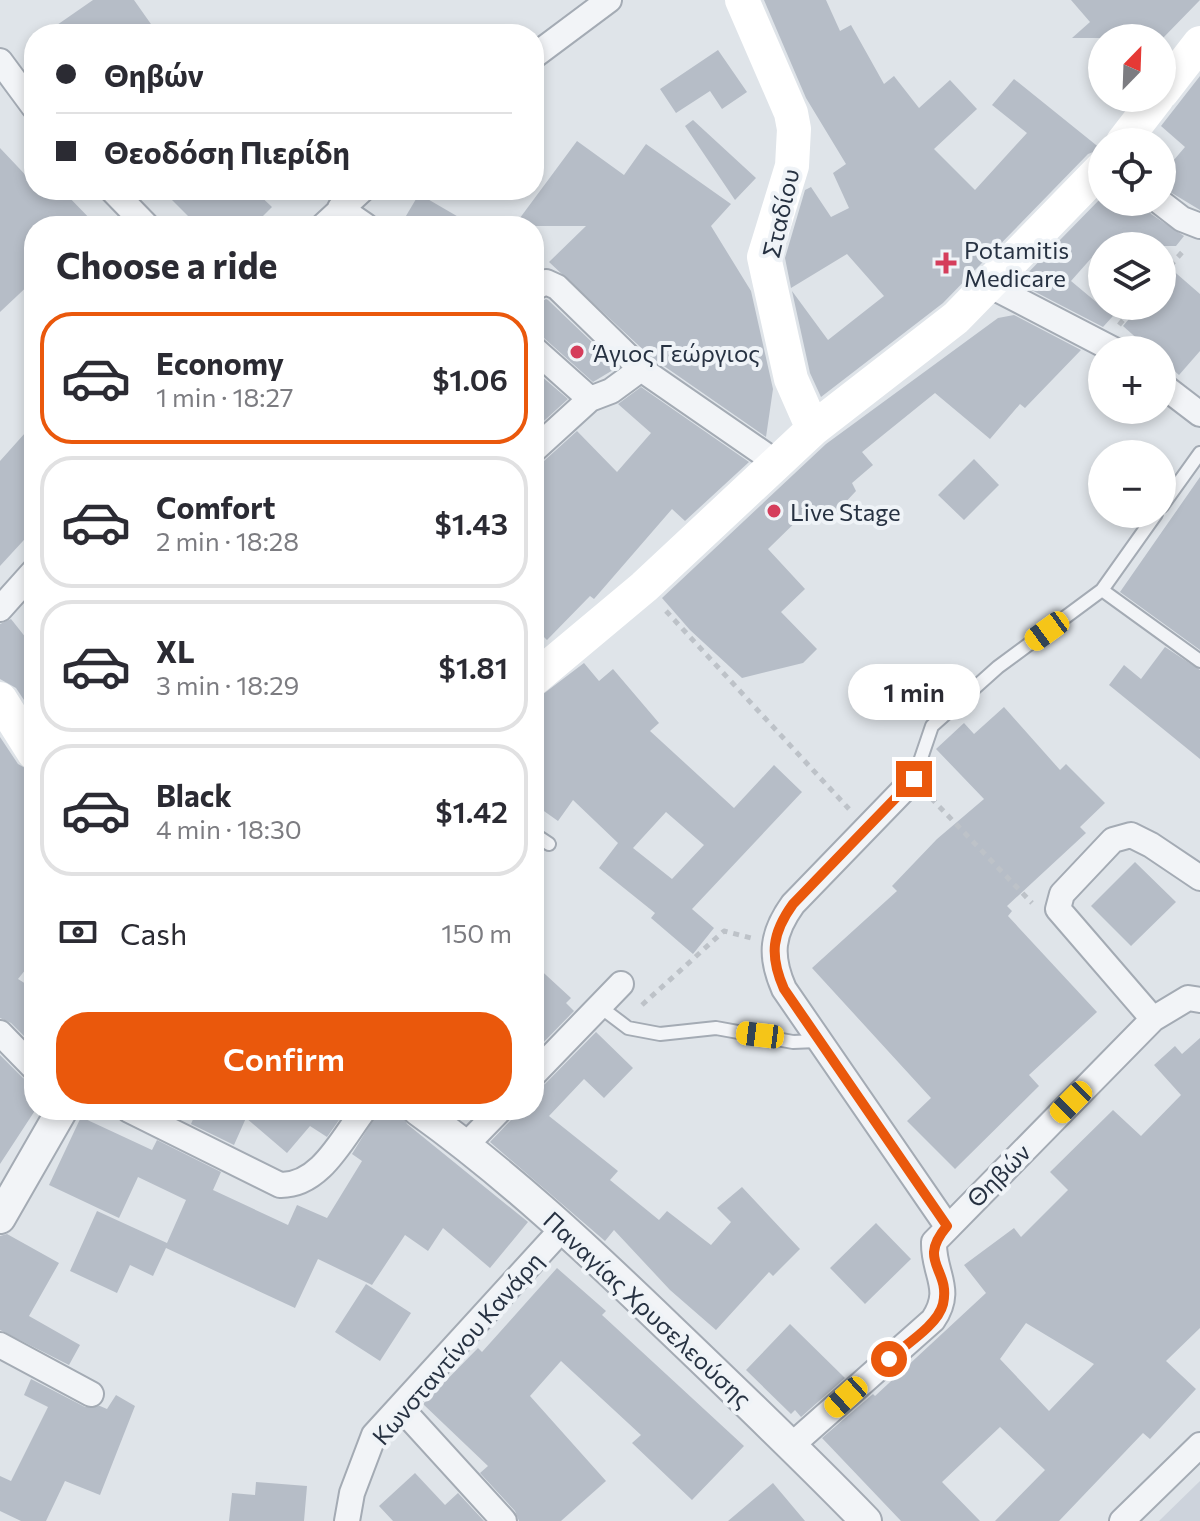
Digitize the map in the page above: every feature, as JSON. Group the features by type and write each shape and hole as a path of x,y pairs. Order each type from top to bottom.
{"main road":[{"name":"Σταδίου","path":"742,0 791,113 794,129 792,166 764,257 791,379 813,429"},
{"path":"1176,74 1200,43"},
{"path":"1134,128 1146,112"},
{"path":"544,671 644,587 813,429 956,318 1088,182"},
{"path":"0,699 24,737"}],"street":[{"path":"544,49 609,0"},
{"path":"0,61 24,93"},
{"path":"122,200 137,216"},
{"path":"332,216 350,200"},
{"path":"340,208 352,216"},
{"path":"1176,214 1195,234"},
{"path":"544,283 557,287 641,369 777,463"},
{"path":"989,285 1088,336"},
{"path":"544,358 590,399"},
{"path":"544,441 590,399 611,391 641,369"},
{"path":"1176,396 1200,414"},
{"path":"0,609 24,582"},
{"path":"914,779 793,904 780,922 774,943 775,969 817,1041 947,1226"},
{"path":"1153,1019 1058,909 1062,894 1113,840 1131,835 1200,878"},
{"name":"Θηβών","path":"792,1445 933,1320 943,1305 943,1285 933,1258 934,1242 947,1226 1153,1019 1196,993"},
{"path":"544,1064 611,994"},
{"path":"0,1033 24,1058"},
{"path":"0,1218 56,1120"},
{"path":"149,1120 280,1185 292,1186 314,1175 356,1120"},
{"name":"Παναγίας Χρυσελεούσης","path":"432,1120 564,1227 792,1445 866,1521"},
{"path":"466,1145 490,1120"},
{"name":"Κωνσταντίνου Κανάρη","path":"347,1521 352,1493 374,1435 564,1227"},
{"path":"0,1345 91,1394"},
{"path":"400,1407 504,1521"},
{"path":"1122,1521 1200,1445"}],"lane":[{"path":"1176,486 1200,453"},
{"path":"914,779 932,726 998,667 1102,590 1146,528"},
{"path":"1102,590 1200,661"},
{"path":"544,841 549,844"},
{"path":"611,994 628,1028 660,1034 716,1028 793,1042 817,1041"}],"path":[{"path":"1176,258 1195,234"},
{"path":"644,587 866,827"},
{"path":"914,779 1037,909 1058,909"},
{"path":"611,994 641,1006 724,931 774,943"}],"shaded area":[{"path":"1200,1481 1200,1521 1159,1521"}],"building":[{"path":"93,0 134,0 151,24 58,24"},
{"path":"764,0 826,0 840,31 851,25 884,84 894,76 919,108 950,80 977,109 934,149 975,190 1027,133 992,105 1014,79 1088,139 1088,154 943,303 821,397 810,373 792,291 828,340 884,296 847,254 791,288 785,258 805,190 811,187 831,217 849,208 833,173 846,164 806,98"},
{"path":"1071,0 1200,0 1176,25 1088,24 1088,38 1072,38 1090,22"},
{"path":"718,50 747,92 722,109 710,91 676,113 660,89"},
{"path":"1200,76 1200,210 1176,195 1176,158 1185,147 1176,139 1176,128 1161,126 1172,112 1176,112 1176,107"},
{"path":"693,120 756,178 735,200 685,126"},
{"path":"577,141 624,175 646,144 731,204 711,226 751,291 773,389 766,437 651,357 549,262 586,226 544,226 544,216 521,216 533,200 544,200 544,186"},
{"path":"0,148 24,173 24,200 72,200 87,216 24,216 24,289 0,312"},
{"path":"172,200 265,200 272,207 263,216 188,216"},
{"path":"415,200 429,200 457,216 406,216"},
{"path":"1088,211 1088,216 1154,216 1184,236 1176,246 1176,232 1088,232 1088,262 1071,281 1088,295 1088,319 1018,283"},
{"path":"1176,273 1200,294 1200,351 1179,375 1176,372 1176,336 1134,336 1123,326 1128,320 1176,320"},
{"name":"Άγιος Γεώργιος","path":"544,300 548,300 618,367 593,382 544,338"},
{"path":"1014,315 1081,350 1025,408 1020,404 990,439 935,393 862,452 873,465 852,483 856,491 827,522 811,507 768,549 805,589 781,612 817,649 803,663 742,678 690,630 662,598 826,444 998,318"},
{"path":"1089,320 1109,320 1103,327"},
{"path":"544,379 568,399 544,421"},
{"path":"641,387 749,462 685,521 672,509 594,599 590,596 547,640 544,637 544,461 577,431 617,472 651,433 618,404"},
{"path":"24,434 24,540 0,566 0,461"},
{"path":"974,459 999,485 964,520 938,495"},
{"path":"1200,477 1200,650 1120,592 1165,528 1176,528 1176,512"},
{"path":"11,619 24,635 24,700 16,688 0,679 0,624"},
{"path":"1165,647 1200,670 1200,759 1109,685 1124,665 1141,679"},
{"path":"584,663 599,681 613,669 659,723 650,731 734,808 774,765 802,792 692,909 714,928 693,954 651,918 655,913 599,868 618,843 573,800 558,821 544,811 544,693","holes":["666,812 704,845 672,879 633,848"]},
{"path":"1004,707 1060,770 1066,764 1105,803 1080,827 1086,833 1007,906 1012,911 1008,916 1097,1012 1029,1075 1039,1086 955,1169 907,1121 931,1098 812,968 897,891 892,886 937,839 984,799 936,749 964,723 974,734"},
{"path":"0,737 18,764 24,767 24,972 18,979 24,983 24,1036 11,1023 0,1018"},
{"path":"1135,862 1176,902 1131,946 1091,906"},
{"path":"544,973 571,998 566,1003 574,1011 544,1042"},
{"path":"596,1032 633,1068 604,1098 584,1079 549,1116 618,1171 610,1180 659,1220 667,1211 711,1245 731,1222 717,1208 742,1187 800,1249 773,1276 769,1272 716,1330 670,1290 614,1230 605,1241 490,1142 511,1120 544,1120 545,1084"},
{"path":"1200,1038 1200,1328 1166,1361 1196,1389 1150,1439 1143,1433 1059,1521 995,1521 1045,1470 1000,1427 942,1482 980,1521 901,1521 822,1438 873,1394 875,1396 986,1293 964,1265 1014,1228 1021,1237 1068,1190 1050,1172 1113,1110 1141,1136 1181,1095 1154,1065 1175,1046 1182,1054","holes":["1026,1323 1094,1364 1049,1411 1000,1359"]},
{"path":"0,1055 24,1078 24,1120 29,1120 0,1164"},
{"path":"80,1120 87,1120 152,1150 157,1140 221,1172 213,1190 288,1225 297,1205 327,1218 362,1161 352,1154 373,1120 405,1120 528,1222 490,1268 443,1228 428,1251 405,1235 372,1285 318,1259 295,1308 166,1248 153,1276 130,1265 117,1293 70,1271 97,1211 167,1243 186,1200 138,1177 119,1218 49,1185"},
{"path":"193,1120 245,1120 234,1145 191,1124"},
{"path":"248,1120 339,1120 327,1137 310,1126 287,1153"},
{"path":"876,1223 911,1259 865,1304 830,1268"},
{"path":"7,1234 59,1263 29,1316 80,1345 69,1365 0,1330 0,1236"},
{"path":"557,1268 606,1311 602,1315 744,1446 692,1500 632,1443 641,1435 561,1361 530,1396 606,1481 561,1521 519,1521 515,1511 480,1473 488,1466 423,1404 478,1348 482,1352"},
{"path":"366,1284 411,1313 380,1361 335,1332"},
{"path":"790,1324 845,1378 801,1417 795,1410 791,1414 746,1370"},
{"path":"31,1379 85,1407 107,1409 116,1395 135,1406 100,1495 65,1481 46,1521 21,1521 0,1511 0,1476 11,1481 48,1407 24,1395"},
{"path":"415,1473 445,1505 458,1493 484,1521 393,1521 379,1506"},
{"path":"256,1482 307,1486 304,1521 229,1521 232,1493 255,1495"},
{"path":"773,1483 805,1521 728,1521"}],"place":[{"name":"Potamitis Medicare","path":"946,263"},
{"name":"Άγιος Γεώργιος","path":"577,352"},
{"name":"Live Stage","path":"774,511"}],"route":[{"path":"889,1359 933,1320 943,1305 943,1285 933,1258 934,1242 947,1226 784,989 775,969 773,949 780,922 793,904 914,779"}]}
